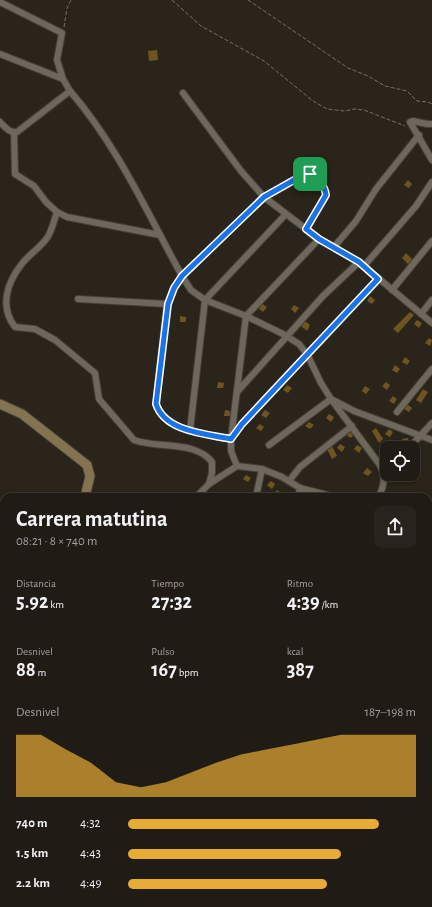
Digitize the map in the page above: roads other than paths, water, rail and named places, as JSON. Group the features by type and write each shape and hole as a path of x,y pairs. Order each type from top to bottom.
{"main road":[{"path":"0,404 22,414 87,465 90,476 86,493"}],"street":[{"path":"0,2 62,33 57,60 63,79 70,91 83,106 124,169 191,290 205,300 246,316 299,344 307,354 321,384 380,465"},
{"path":"0,54 63,79"},
{"path":"0,122 7,129 14,132 21,130 70,91"},
{"path":"183,93 241,171 264,197 319,239 359,262 432,323"},
{"path":"432,124 413,121 410,122 419,135 432,160"},
{"path":"14,132 16,174 34,186 46,202 57,212 67,217 160,235"},
{"path":"334,248 356,221 376,189 419,135"},
{"path":"231,439 190,430 170,422 162,416 156,404 168,304 172,292 182,276 264,197 303,175 310,174 315,177 325,189 326,195 306,229"},
{"path":"364,266 416,206 432,182"},
{"path":"57,212 47,238 21,265 14,276 5,299 6,314 15,327 35,329 55,340 95,373 99,399 134,440 204,454 212,462 212,473 209,484"},
{"path":"190,430 205,300 286,214"},
{"path":"237,466 231,451 231,439 246,316 319,239"},
{"path":"392,290 432,242"},
{"path":"237,392 322,296 359,262"},
{"path":"231,439 242,424 378,279"},
{"path":"78,299 168,304"},
{"path":"421,314 432,300"},
{"path":"397,412 432,369"},
{"path":"331,398 354,411 404,431 421,435 432,440"},
{"path":"268,445 331,398"},
{"path":"415,441 432,423"},
{"path":"290,481 300,467 352,426"},
{"path":"200,493 209,484 237,466 262,469 290,481 300,488 319,493"},
{"path":"257,493 262,469"},
{"path":"380,493 385,481"},
{"path":"299,493 300,488"}]}
